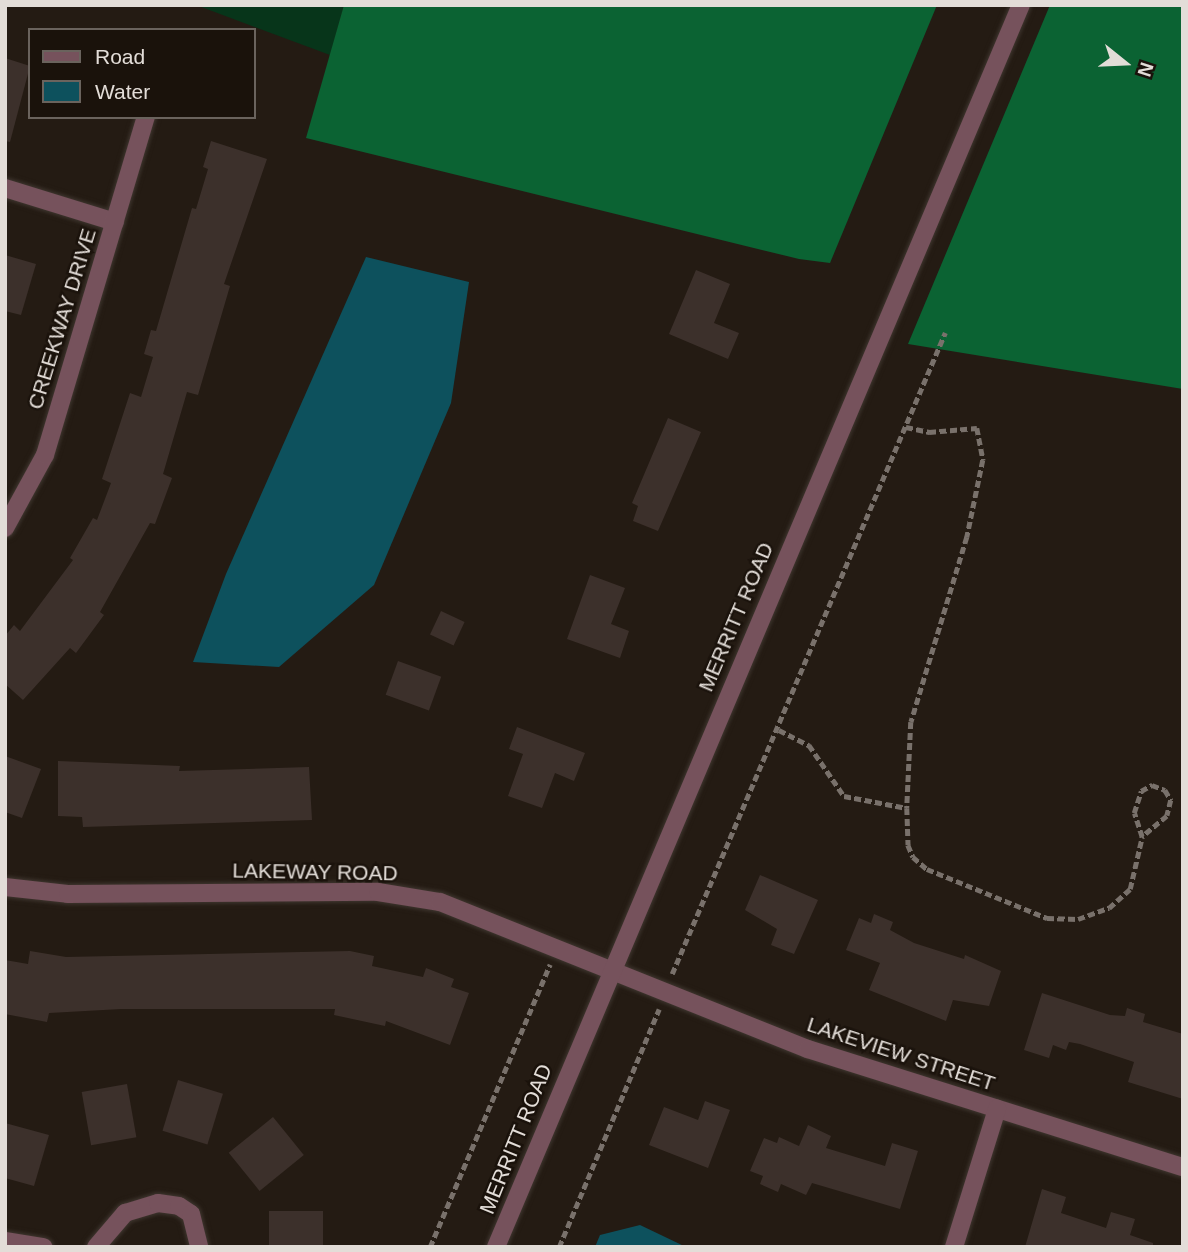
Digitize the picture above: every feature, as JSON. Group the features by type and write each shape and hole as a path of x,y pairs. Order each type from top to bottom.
{"street":[{"name":"MERRITT ROAD","path":"496,1247 1021,5"},
{"name":"CREEKWAY DRIVE","path":"5,528 45,455 145,119"},
{"path":"5,188 114,222"},
{"name":"LAKEWAY ROAD","path":"5,887 68,894 378,892 440,902 611,970"},
{"name":"LAKEVIEW STREET","path":"611,970 808,1049 1183,1167"},
{"path":"954,1247 997,1109"},
{"path":"96,1247 125,1213 158,1203 179,1206 191,1214 199,1247"},
{"path":"5,1241 44,1247"}],"path":[{"path":"559,1247 779,730 827,604 906,427 923,376 945,333"},
{"path":"906,427 929,432 976,428 983,460 967,537 911,722 907,808 908,845 913,858 927,869 1047,918 1078,919 1109,908 1130,889 1142,837 1134,813 1141,791 1152,785 1165,790 1171,800 1167,816 1142,837"},
{"path":"779,730 809,745 844,796 907,808"},
{"path":"430,1247 557,947"}],"green space":[{"path":"196,5 344,5 330,55"},
{"path":"344,5 937,5 830,263 799,259 306,138"},
{"path":"1050,5 1183,5 1183,389 908,344"}],"water":[{"path":"366,257 469,282 451,403 374,585 279,667 193,662 226,574"},
{"path":"640,1225 686,1247 595,1247 600,1235"}],"building":[{"path":"5,58 28,65 28,74 10,142 5,141"},
{"path":"211,141 267,159 224,284 230,286 198,395 187,392 163,474 172,478 155,524 150,523 100,612 104,615 76,653 70,648 23,700 5,684 5,636 14,625 20,631 73,560 70,558 93,518 97,520 111,483 102,479 130,393 141,397 153,357 144,354 151,330 156,331 192,208 196,209 208,169 203,167"},
{"path":"5,255 36,264 21,315 5,311"},
{"path":"696,270 730,284 714,323 739,333 728,359 669,334"},
{"path":"668,418 701,432 658,531 633,521 638,506 632,503"},
{"path":"590,575 625,588 611,624 629,631 620,658 567,639"},
{"path":"441,611 465,622 454,646 430,635"},
{"path":"398,661 441,677 429,711 386,695"},
{"path":"517,727 585,753 574,781 555,773 542,808 508,796 523,754 509,749"},
{"path":"5,756 41,769 22,818 5,812"},
{"path":"58,761 180,766 179,771 309,767 312,820 83,827 82,817 58,816"},
{"path":"760,875 818,900 794,954 771,945 777,929 745,910"},
{"path":"874,914 893,922 890,930 914,943 964,959 965,955 1001,971 989,1006 953,1000 946,1021 869,990 880,963 846,950 859,918 871,923"},
{"path":"30,951 66,957 350,951 374,956 372,966 423,977 426,968 454,979 451,987 469,993 450,1045 386,1021 385,1026 334,1015 335,1009 121,1009 49,1013 47,1022 5,1014 5,960 28,964"},
{"path":"1042,993 1110,1015 1125,1016 1127,1008 1145,1014 1143,1022 1183,1034 1183,1099 1128,1082 1134,1062 1080,1044 1069,1042 1066,1050 1053,1045 1049,1058 1024,1050"},
{"path":"178,1080 223,1094 207,1144 163,1131"},
{"path":"127,1084 136,1137 91,1145 82,1092"},
{"path":"705,1101 730,1110 708,1168 649,1145 664,1107 698,1120"},
{"path":"273,1117 304,1155 260,1191 229,1153"},
{"path":"5,1123 49,1135 34,1186 5,1178"},
{"path":"808,1125 831,1136 826,1148 885,1166 892,1143 918,1151 900,1209 812,1183 806,1195 781,1184 778,1192 760,1184 763,1176 750,1171 764,1138 777,1143 779,1137 799,1146"},
{"path":"1042,1189 1066,1197 1061,1213 1106,1228 1111,1212 1135,1219 1130,1235 1153,1243 1153,1247 1025,1247"},
{"path":"269,1211 323,1211 323,1247 269,1247"}]}
